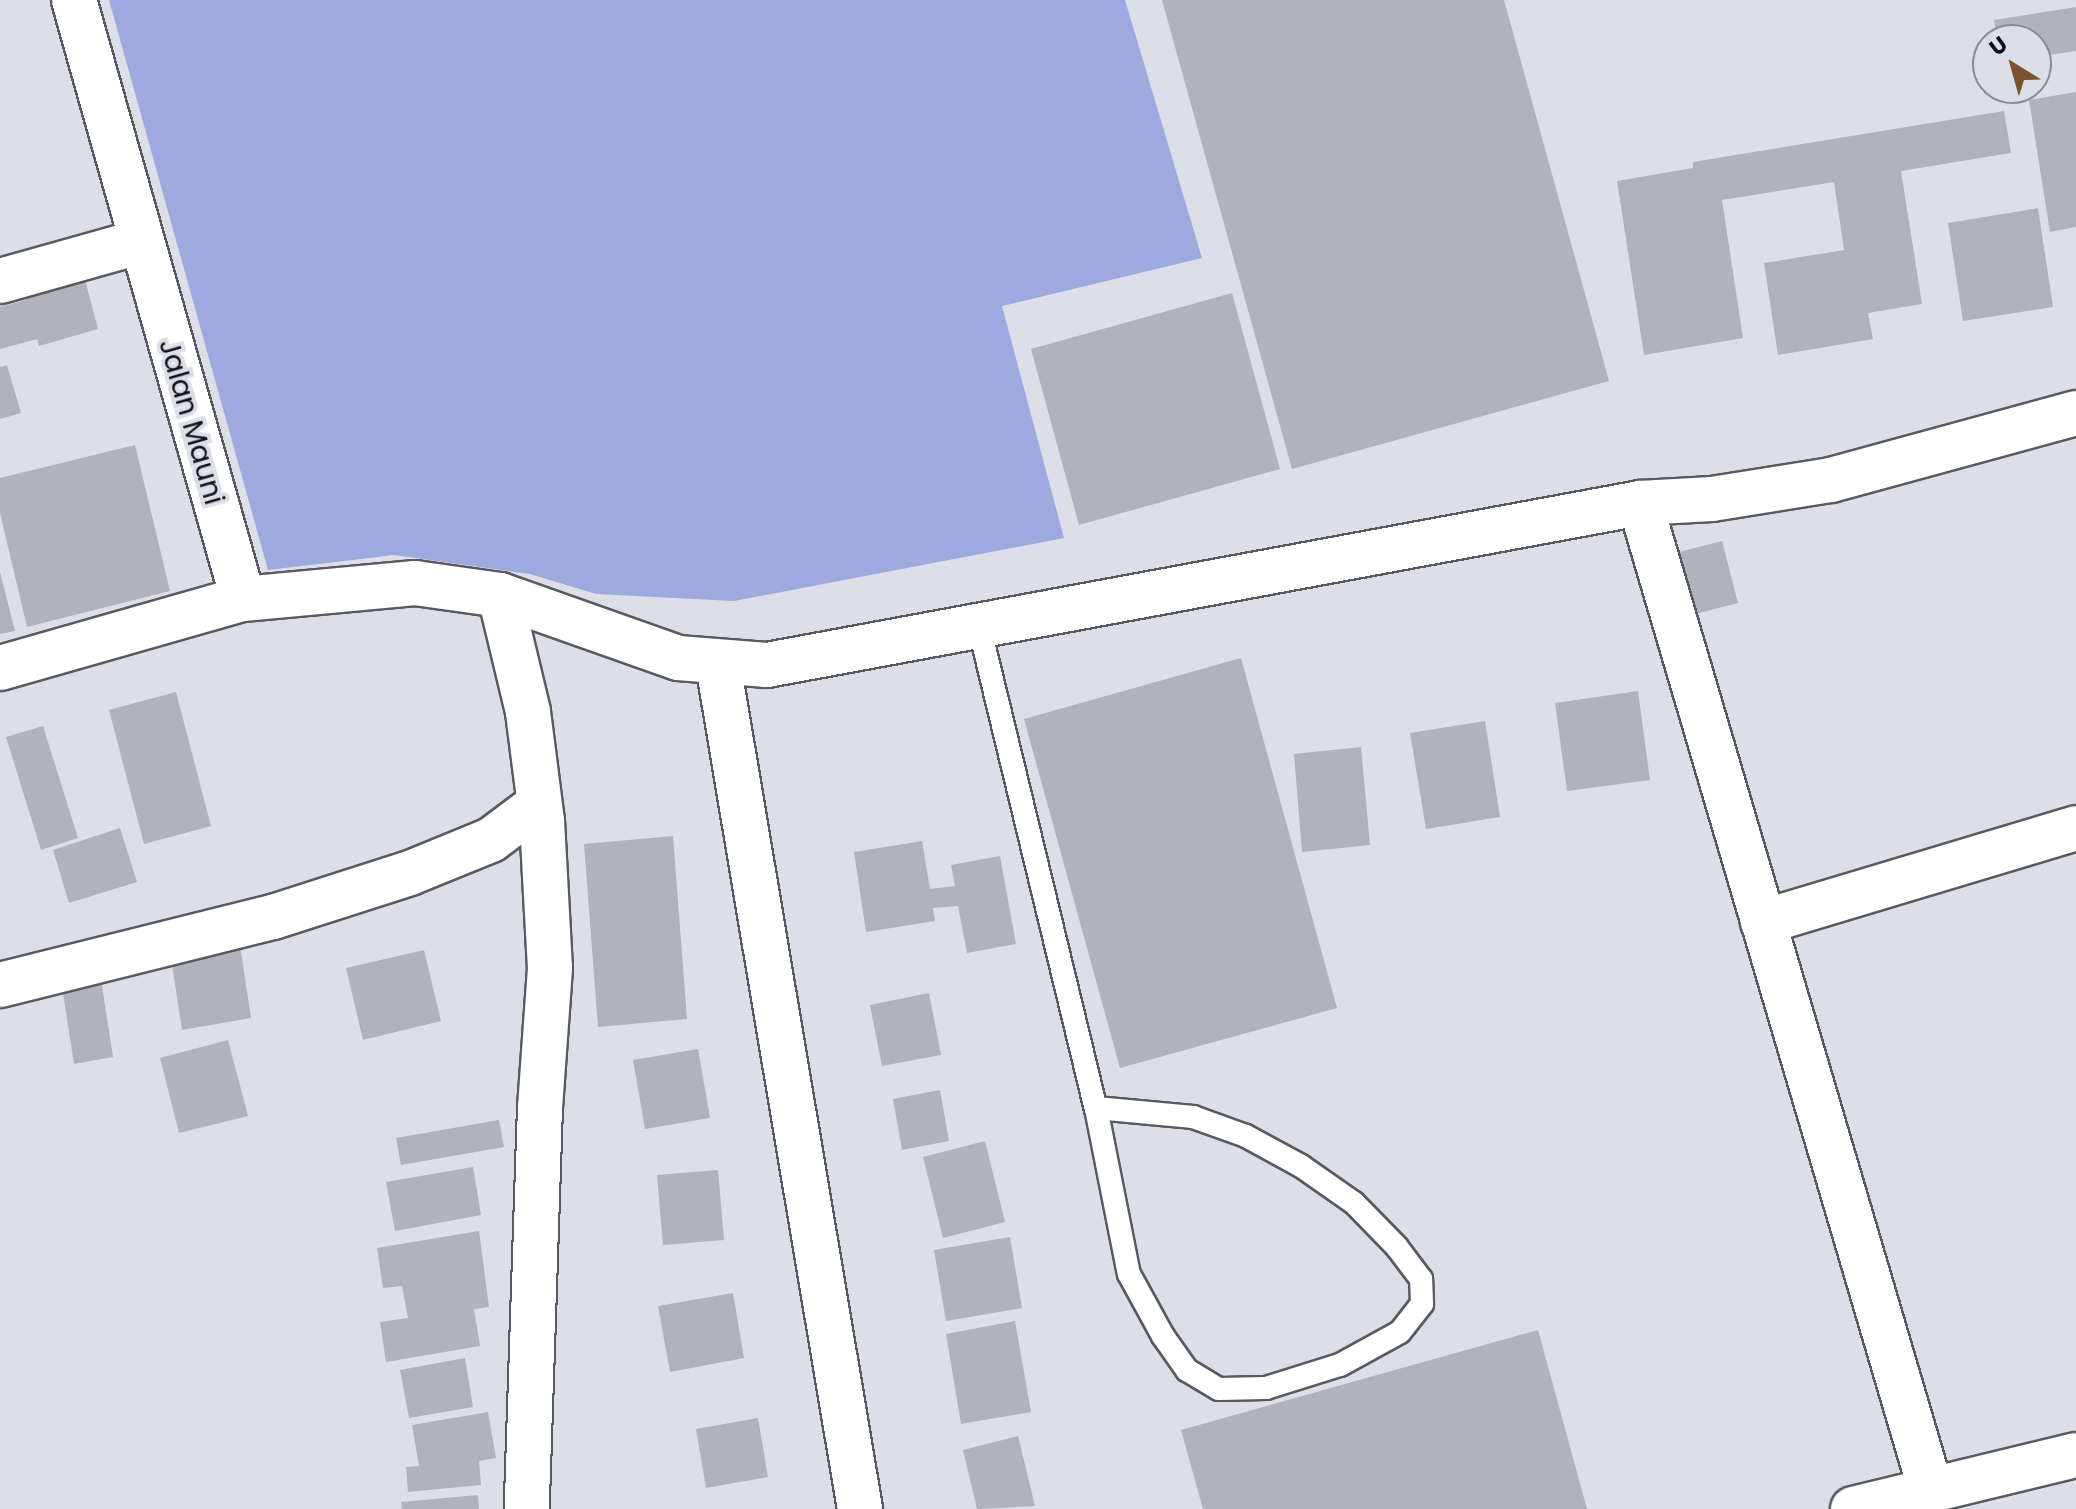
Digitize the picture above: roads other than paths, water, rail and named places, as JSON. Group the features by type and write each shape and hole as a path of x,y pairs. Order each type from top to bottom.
{"street":[{"name":"Jalan Mauni","path":"74,0 139,242 243,599"},
{"path":"0,281 139,242"},
{"path":"0,668 243,599 415,583 500,595 656,652 718,664 767,665 1640,503 1712,499 1831,480 2076,413"},
{"path":"1640,503 1930,1487"},
{"path":"500,595 528,712 539,804 550,968 540,1107 527,1509"},
{"path":"718,664 860,1509"},
{"path":"0,985 273,917 410,873 491,840 539,804"},
{"path":"1763,922 2076,828"},
{"path":"1853,1509 1930,1487 2076,1455"}],"lane":[{"path":"979,626 1096,1108 1129,1274 1187,1370 1219,1389 1266,1388 1352,1359 1400,1332 1422,1304 1421,1279 1397,1247 1354,1203 1301,1166 1246,1136 1193,1117 1096,1108"}]}
